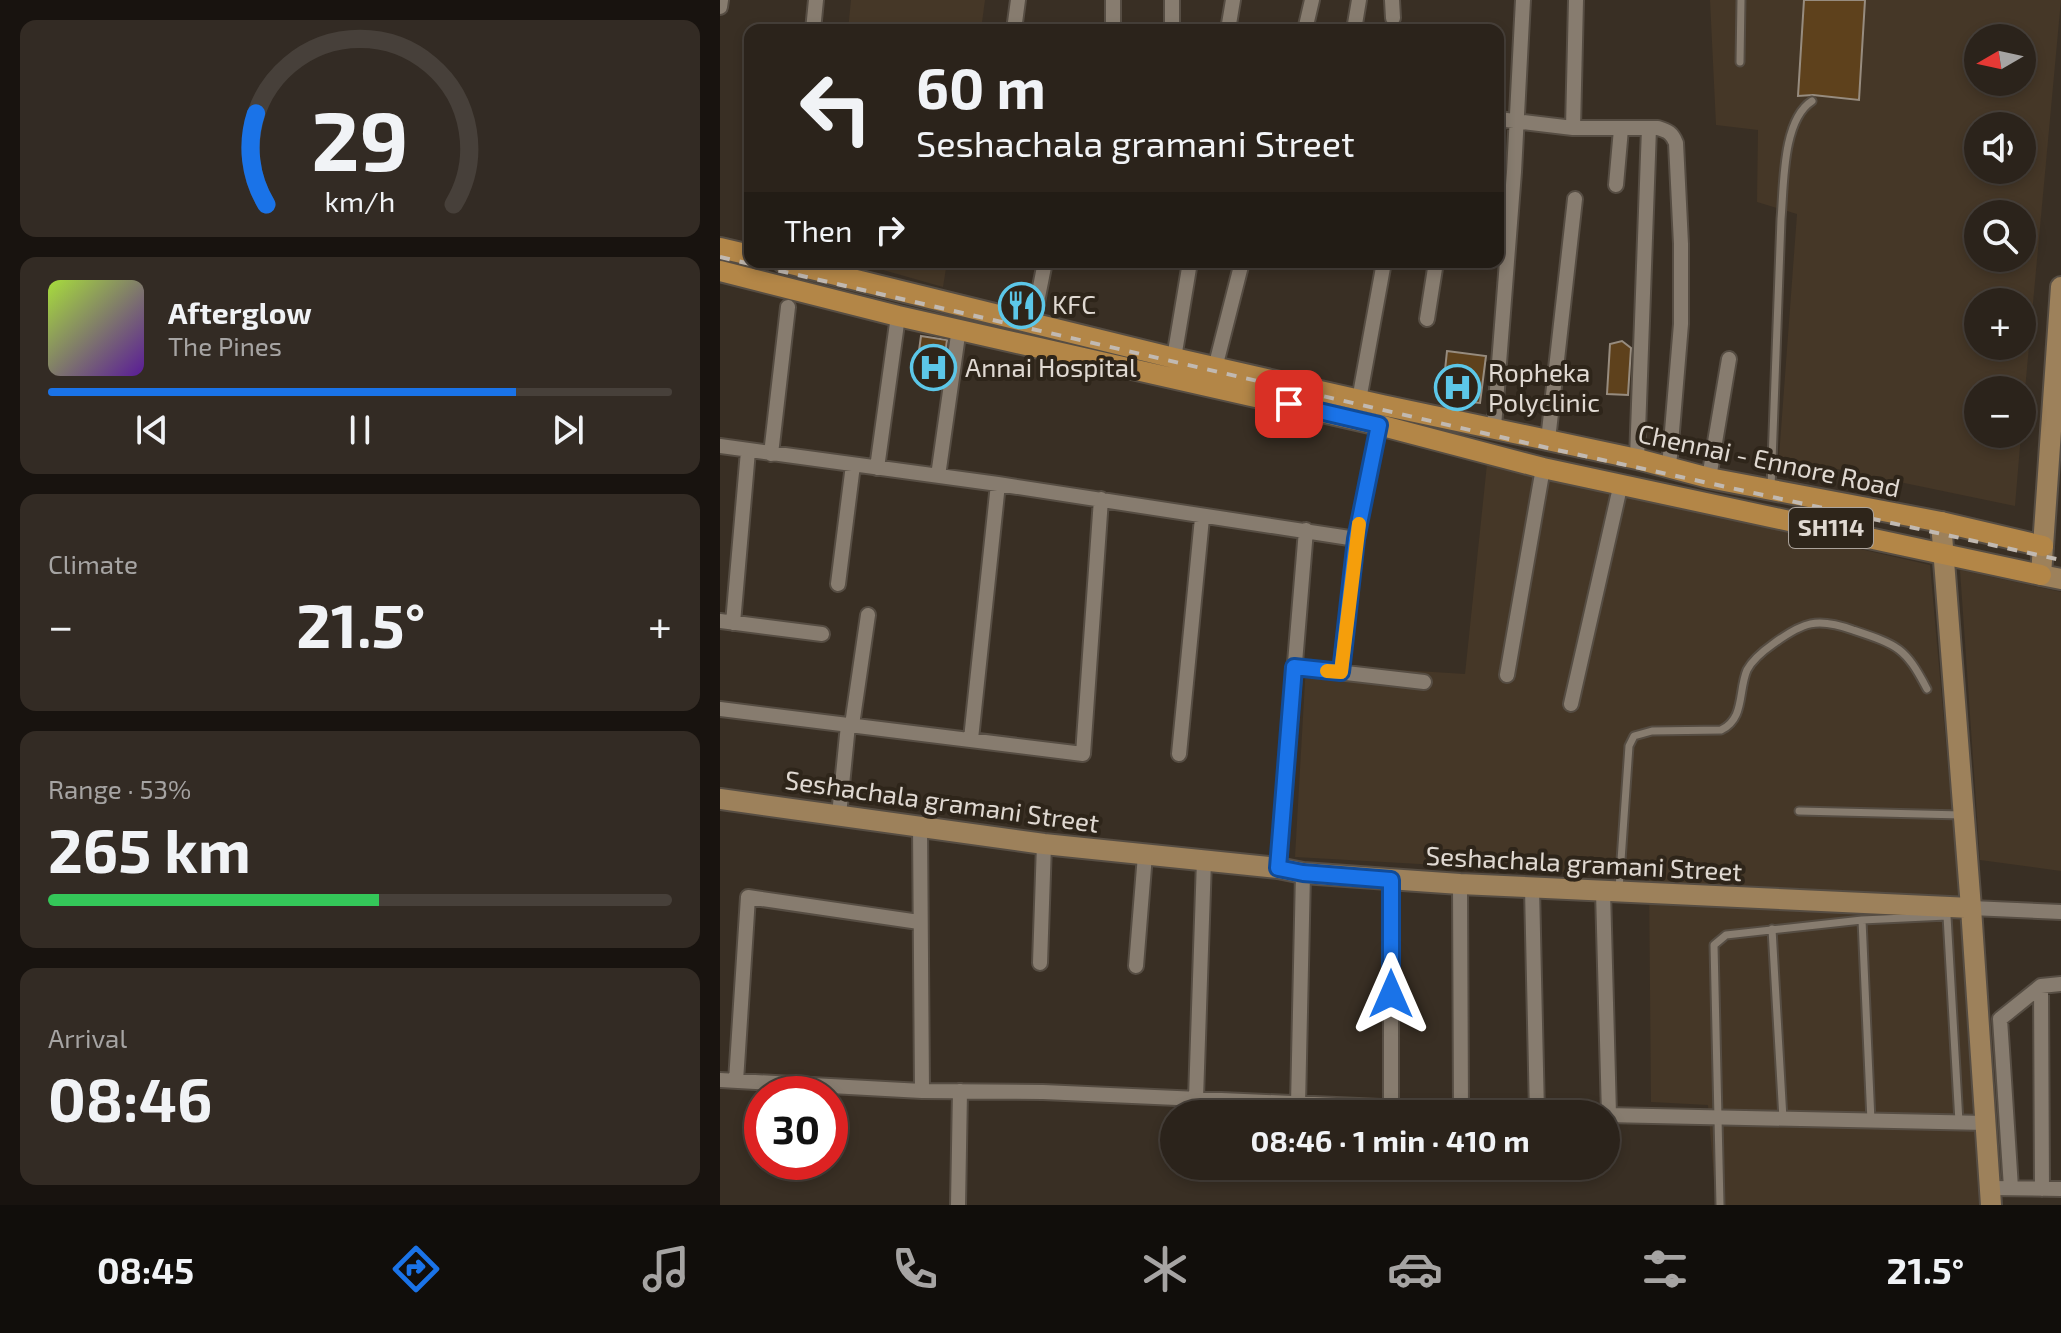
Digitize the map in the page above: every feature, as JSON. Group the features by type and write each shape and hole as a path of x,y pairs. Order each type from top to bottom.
{"main road":[{"path":"720,248 744,254"},
{"name":"Chennai - Ennore Road","path":"810,268 1215,368 1494,427 1709,478 1941,522 2052,548"},
{"name":"Chennai - Ennore Road","path":"720,271 898,316 1379,425 1543,468 2051,577"}],"street":[{"path":"720,7 721,0"},
{"path":"814,24 816,0"},
{"path":"1015,24 1018,0"},
{"path":"1113,0 1113,24"},
{"path":"1172,0 1172,24"},
{"path":"1229,24 1233,0"},
{"path":"1306,24 1312,0"},
{"path":"1355,24 1359,0"},
{"path":"1392,0 1393,18"},
{"path":"1494,427 1514,172 1523,0"},
{"path":"1573,128 1576,0"},
{"path":"1504,120 1573,128 1649,128 1669,131 1676,143 1681,324 1669,467"},
{"path":"1637,459 1649,128"},
{"path":"1616,185 1621,129"},
{"path":"1504,171 1514,172"},
{"path":"1548,440 1575,199"},
{"path":"1033,322 1044,268"},
{"path":"1174,358 1189,268"},
{"path":"1215,368 1240,268"},
{"path":"1359,400 1383,268"},
{"path":"1427,319 1435,268"},
{"path":"2051,577 2061,287"},
{"path":"771,454 788,307"},
{"path":"877,468 898,316"},
{"path":"938,476 959,328"},
{"path":"1709,478 1729,359"},
{"path":"1341,672 1356,539 1379,425"},
{"path":"720,446 1101,499 1202,518 1356,539"},
{"path":"748,451 726,622 822,634"},
{"path":"838,584 853,465"},
{"path":"1507,675 1543,468"},
{"path":"1571,704 1621,483"},
{"path":"971,739 998,484"},
{"path":"720,709 1083,754 1101,499"},
{"path":"1179,754 1202,518"},
{"path":"1941,522 1986,1123 1997,1194"},
{"path":"1278,868 1306,530"},
{"path":"839,815 868,615"},
{"path":"1294,667 1424,682"},
{"name":"Seshachala gramani Street","path":"720,799 1044,844 1303,873 1971,911"},
{"path":"920,826 922,1091"},
{"path":"1040,963 1044,844"},
{"path":"1136,966 1145,855"},
{"path":"1196,1098 1204,860"},
{"path":"1298,1100 1303,873"},
{"path":"1391,880 1391,1100"},
{"path":"1460,884 1461,1100"},
{"path":"1532,888 1537,1100"},
{"path":"1608,1100 1611,891"},
{"path":"736,1081 748,897 919,922"},
{"path":"1971,911 2061,912"},
{"path":"1997,1194 2000,1019 2041,986 2061,984"},
{"path":"2041,986 2042,1189"},
{"path":"720,1080 922,1091 1225,1100"},
{"path":"958,1205 960,1091"},
{"path":"1620,1115 1986,1123"},
{"path":"1997,1194 2061,1189"}],"lane":[{"path":"1740,62 1741,0"},
{"path":"1771,490 1785,183 1796,116 1812,101"},
{"path":"1611,891 1629,746 1634,736 1652,731 1721,730 1731,725 1736,717 1746,673 1753,660 1796,627 1836,623 1891,643 1913,662 1927,689"},
{"path":"1799,811 1964,815"},
{"path":"1720,1205 1714,945 1726,935 1862,920 1947,916 1971,911"},
{"path":"1947,916 1959,1123"},
{"path":"1862,920 1871,1121"},
{"path":"1772,929 1783,1119"}],"shaded area":[{"path":"851,0 985,0 982,24 849,24"},
{"path":"1710,0 2061,0 2036,271 2036,200 1964,200 1964,272 2036,272 2034,288 1964,288 1964,360 2028,360 2026,376 1964,376 1964,448 2020,448 2015,506 1779,457 1797,214 1757,202 1758,130 1716,125"},
{"path":"876,268 946,268 943,287"},
{"path":"1487,464 1930,565 1956,857 1979,1205 1716,1205 1708,1105 1651,1102 1649,877 1295,857 1306,664 1465,674"},
{"path":"1960,570 2061,592 2061,871 1980,860"}],"building":[{"path":"1804,0 1865,0 1859,100 1798,96"},
{"path":"921,336 947,340 941,384 915,380"},
{"path":"1622,341 1631,348 1628,395 1607,394 1610,344"},
{"path":"1447,351 1486,356 1480,403 1442,399"}],"railway":[{"path":"720,257 744,263"},
{"path":"768,268 1548,448 2061,560"}],"slow traffic":[{"path":"1327,671 1341,672 1359,524"}],"place":[{"name":"KFC","path":"1021,305"},
{"name":"Annai Hospital","path":"934,368"},
{"name":"Ropheka Polyclinic","path":"1457,388"}],"route":[{"path":"1289,404 1379,425 1356,539 1341,672 1294,667 1278,868 1391,880 1391,994"}]}
